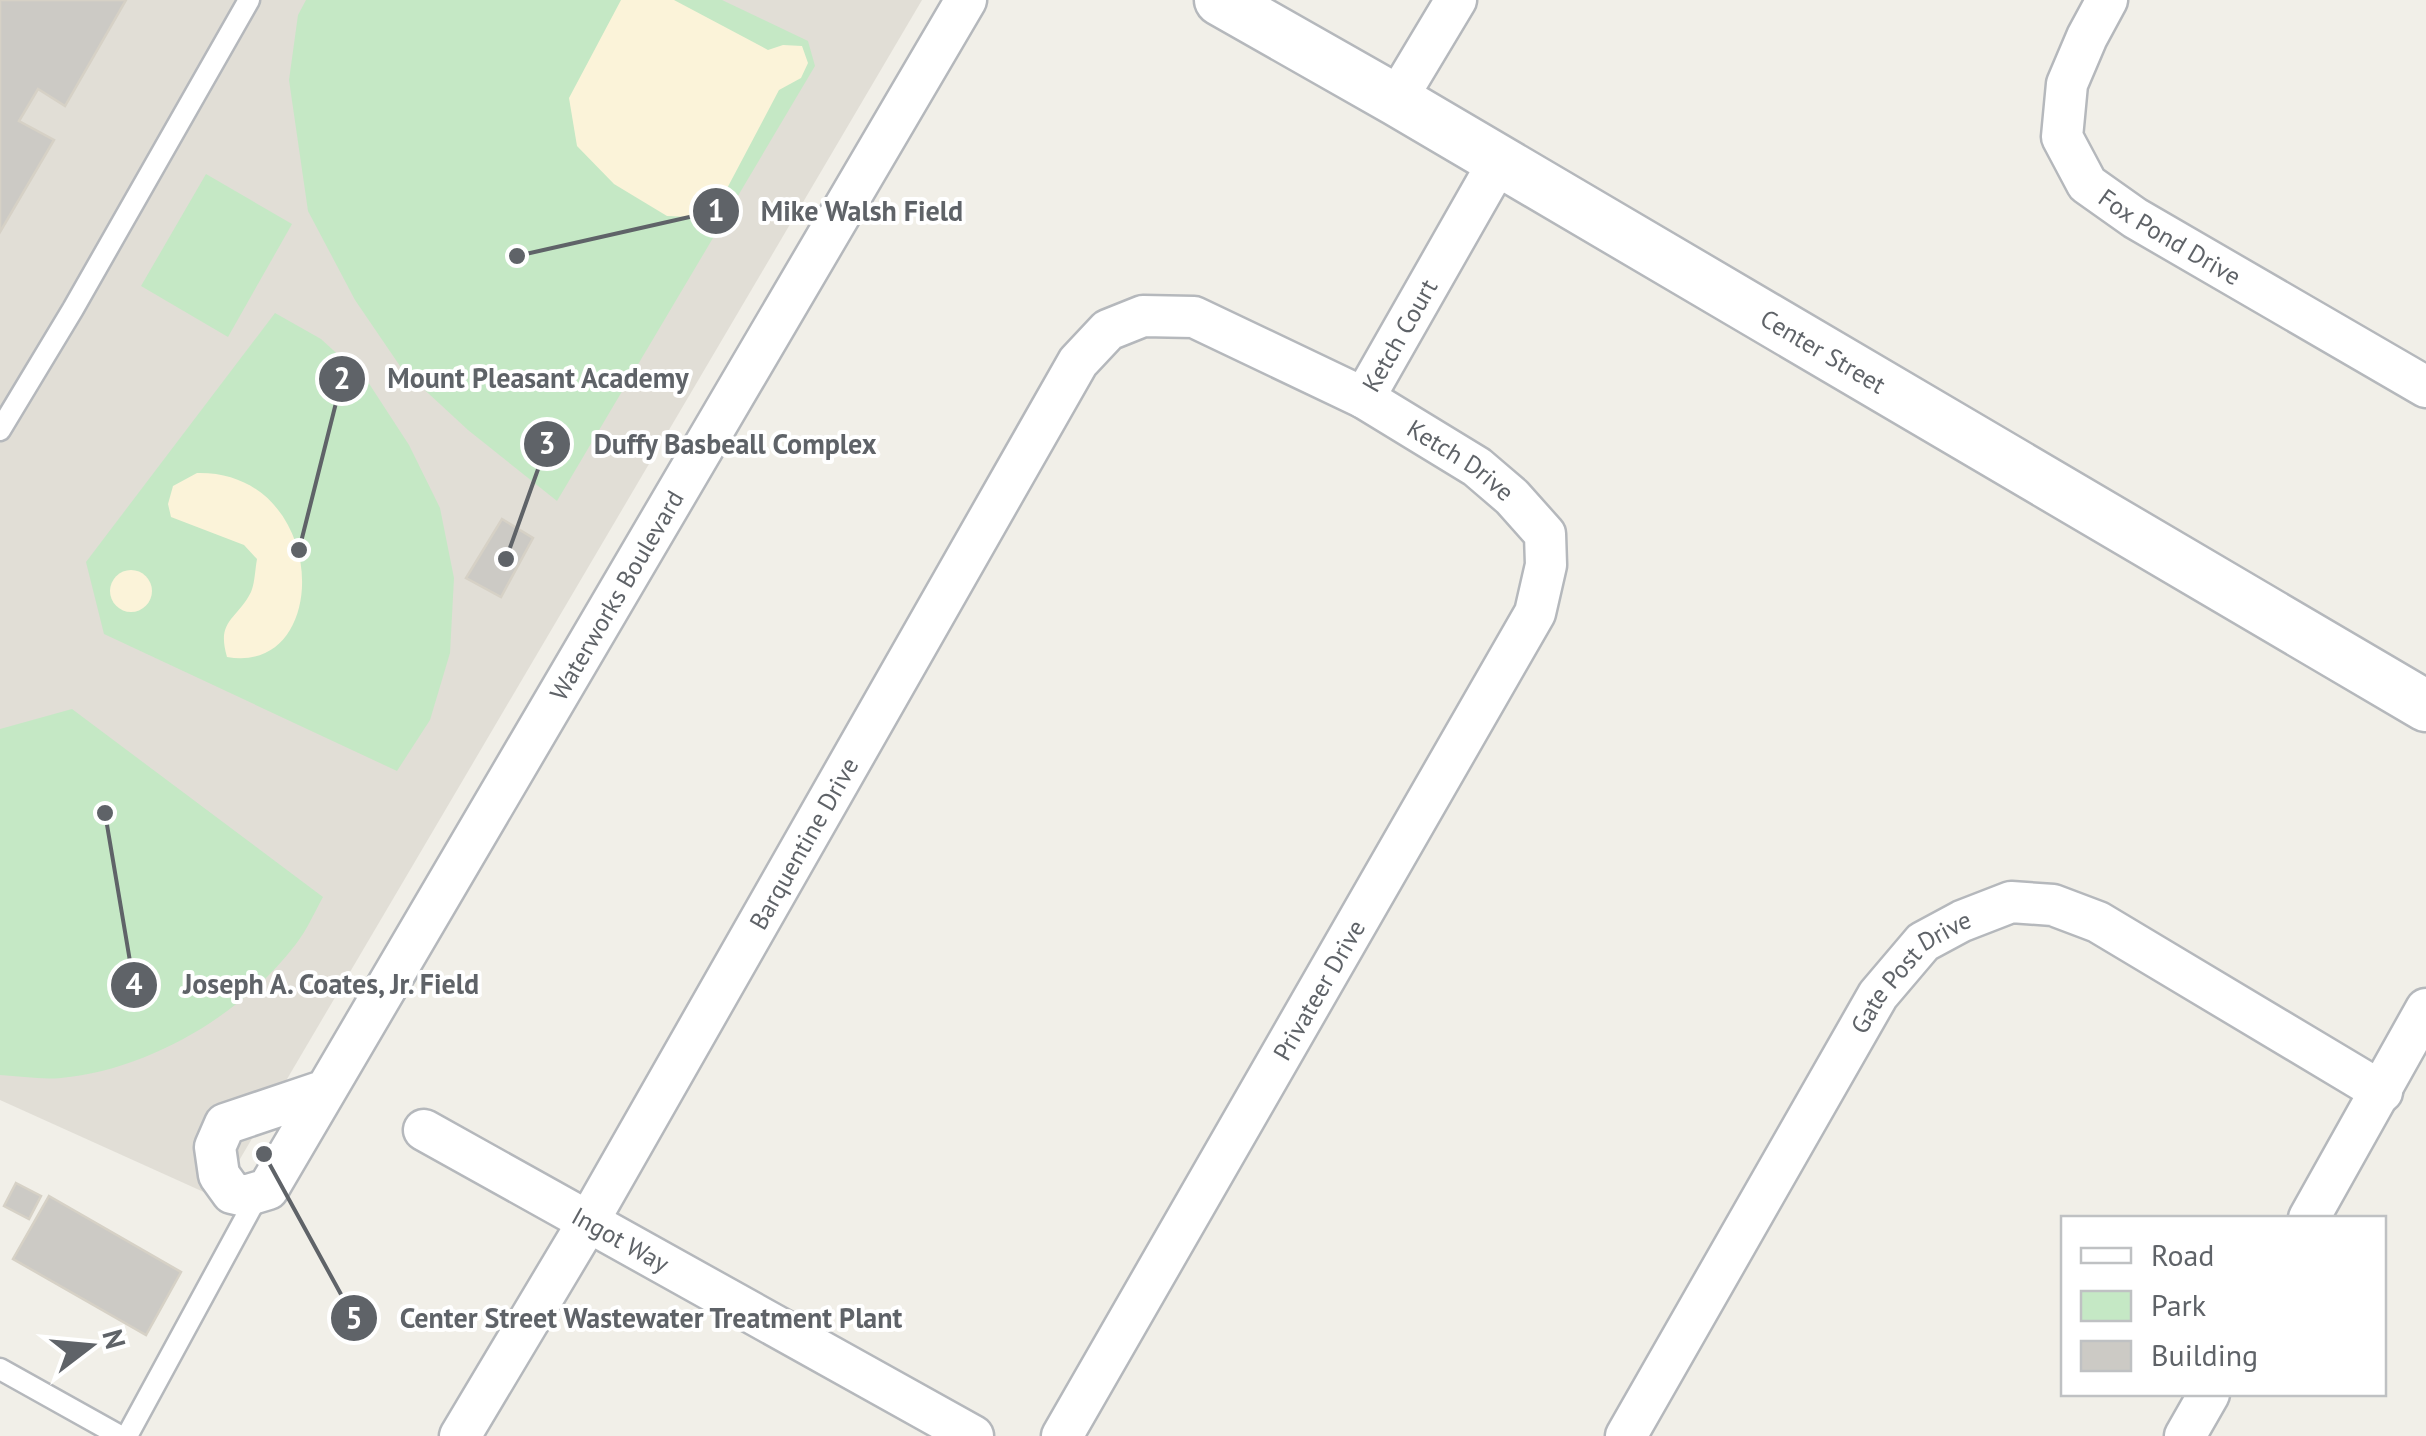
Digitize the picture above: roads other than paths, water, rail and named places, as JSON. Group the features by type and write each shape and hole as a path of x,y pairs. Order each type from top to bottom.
{"street":[{"name":"Waterworks Boulevard","path":"260,1191 268,1188 966,0"},
{"name":"Center Street","path":"1220,0 2426,706"},
{"path":"1396,100 1456,0"},
{"name":"Fox Pond Drive","path":"2108,0 2086,37 2067,84 2062,138 2087,184 2136,218 2426,387"},
{"name":"Ketch Court","path":"1194,317 1364,398 1499,161"},
{"name":"Barquentine Drive","path":"460,1436 588,1222 1078,362 1108,330 1142,316 1194,317"},
{"name":"Ketch Drive","path":"1364,398 1476,467 1512,496 1545,534"},
{"name":"Privateer Drive","path":"1062,1436 1535,613 1546,564 1545,534"},
{"name":"Gate Post Drive","path":"1626,1436 1878,995 1923,942 1962,921 2011,902 2053,905 2098,922 2382,1092"},
{"path":"2310,1216 2426,1009"},
{"path":"260,1191 244,1196 232,1193 219,1175 215,1147 225,1124 326,1090"},
{"name":"Ingot Way","path":"424,1130 972,1436"},
{"path":"2184,1436 2208,1396"}],"lane":[{"path":"0,430 249,0"},
{"path":"0,1369 124,1436 260,1191"}],"place":[{"name":"Mike Walsh Field","path":"517,256"},
{"name":"Mount Pleasant Academy","path":"299,550"},
{"name":"Duffy Basbeall Complex","path":"506,559"},
{"name":"Joseph A. Coates, Jr. Field","path":"105,813"},
{"name":"Center Street Wastewater Treatment Plant","path":"264,1154"}]}
